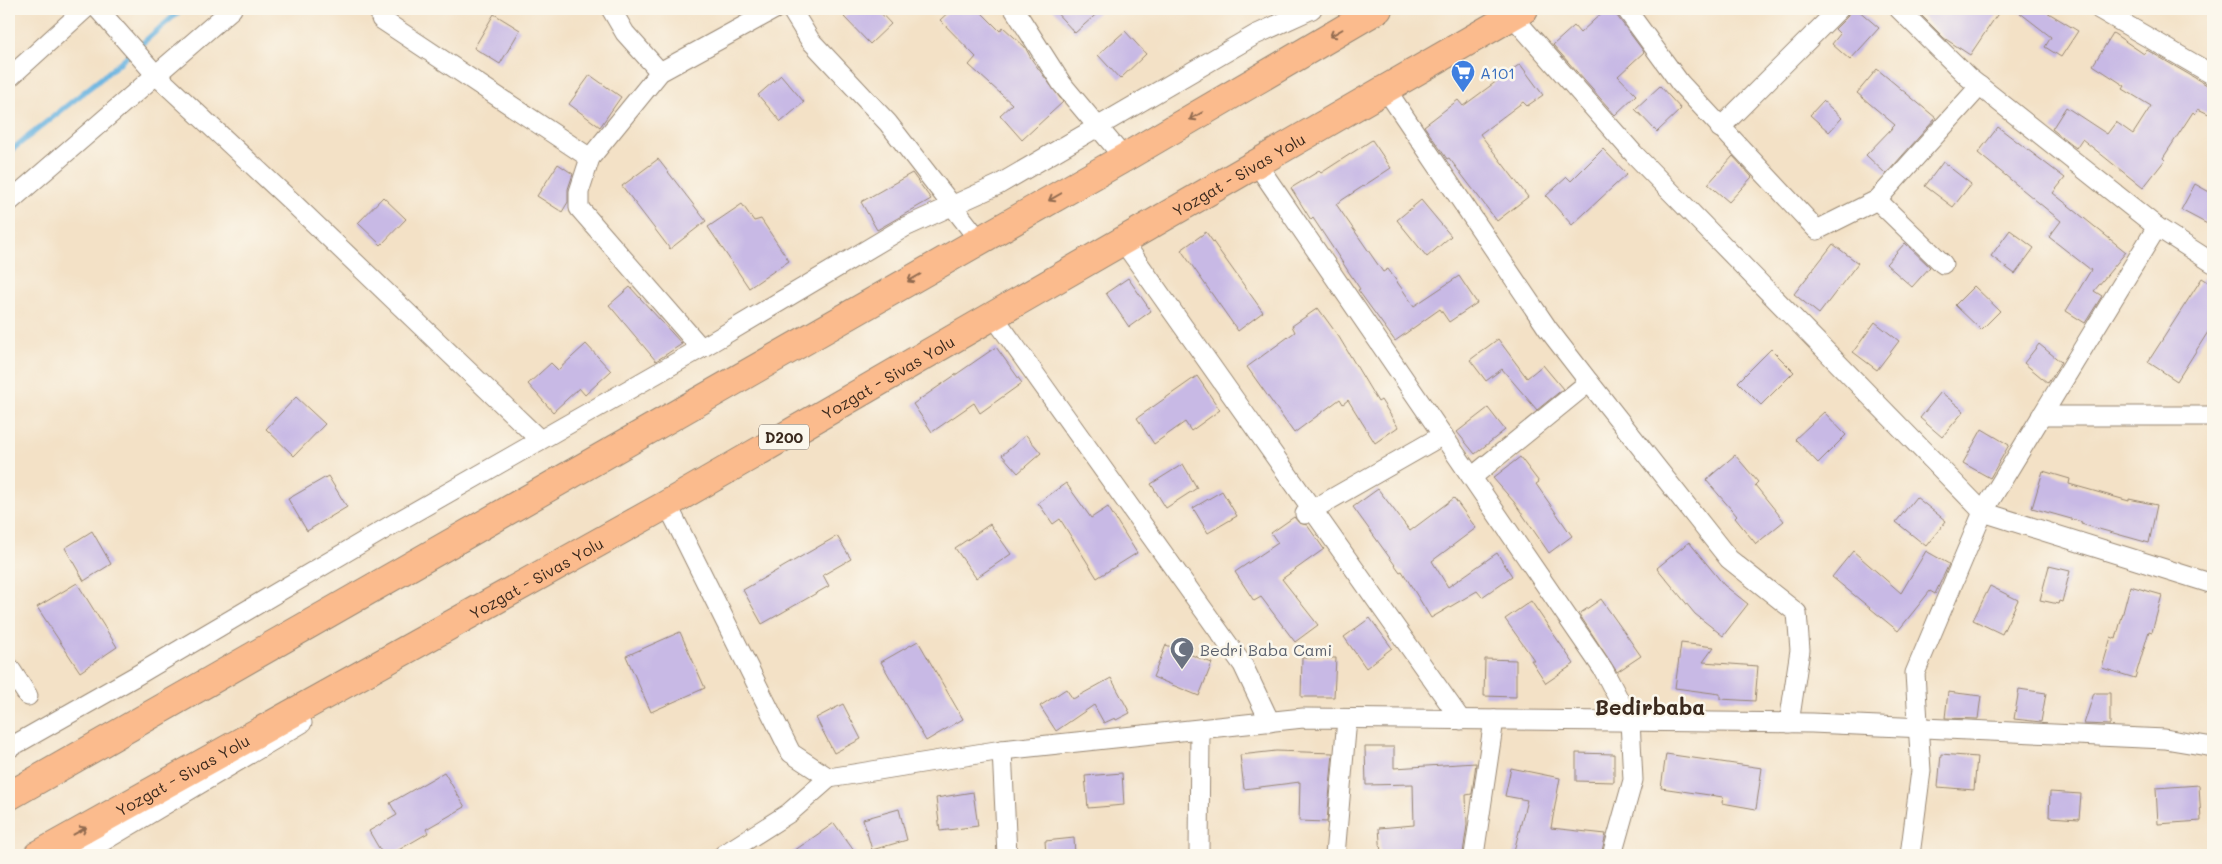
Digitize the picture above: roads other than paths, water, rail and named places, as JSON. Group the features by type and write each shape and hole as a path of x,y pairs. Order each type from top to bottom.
{"highway":[{"path":"9,796 1124,158 1378,9"},
{"name":"Yozgat - Sivas Yolu","path":"38,855 672,501 1521,12"}],"street":[{"path":"9,78 85,9"},
{"path":"9,202 232,9"},
{"path":"611,9 625,33 660,72"},
{"path":"701,348 579,208 579,192 590,158 660,72 775,9"},
{"path":"792,9 810,40 888,123 979,240"},
{"path":"1014,9 1062,84 1124,158"},
{"path":"9,748 134,677 390,526 701,348 906,227 998,185 1255,35 1311,9"},
{"path":"90,853 506,601 1261,170 1389,94 1521,12 1532,9"},
{"path":"1626,9 1680,83 1817,230 1877,200 1980,86"},
{"path":"1720,128 1839,9"},
{"path":"1899,9 1980,86 2158,227 2213,263"},
{"path":"2099,9 2213,74"},
{"path":"1521,12 1634,154 1983,512 2213,584"},
{"path":"102,13 156,75 291,201 540,440"},
{"path":"381,19 590,158"},
{"path":"1389,94 1548,329 1589,382 1729,559 1797,613 1800,650 1789,723"},
{"path":"1261,170 1603,669 1630,721 1633,780 1612,855"},
{"path":"1877,200 1943,264"},
{"path":"1910,855 1922,770 1917,728 1915,673 1983,512 2158,227"},
{"path":"1127,247 1309,512 1460,720"},
{"path":"997,321 1243,665 1270,722"},
{"path":"1472,478 1589,382"},
{"path":"2041,416 2213,416"},
{"path":"1309,512 1443,435"},
{"path":"669,508 791,752 829,778"},
{"path":"9,667 28,696"},
{"path":"723,855 790,813 829,778 1002,750 1303,718 1789,723 2165,739 2213,747"},
{"path":"1335,855 1347,719"},
{"path":"1474,855 1494,720"},
{"path":"1199,855 1200,729"},
{"path":"1002,750 1007,855"}],"waterway":[{"path":"9,152 103,77 182,9"}],"place":[{"name":"A101","path":"1463,93"},
{"name":"Bedri Baba Cami","path":"1182,670"}],"district":[{"name":"Bedirbaba","path":"1650,706"}]}
